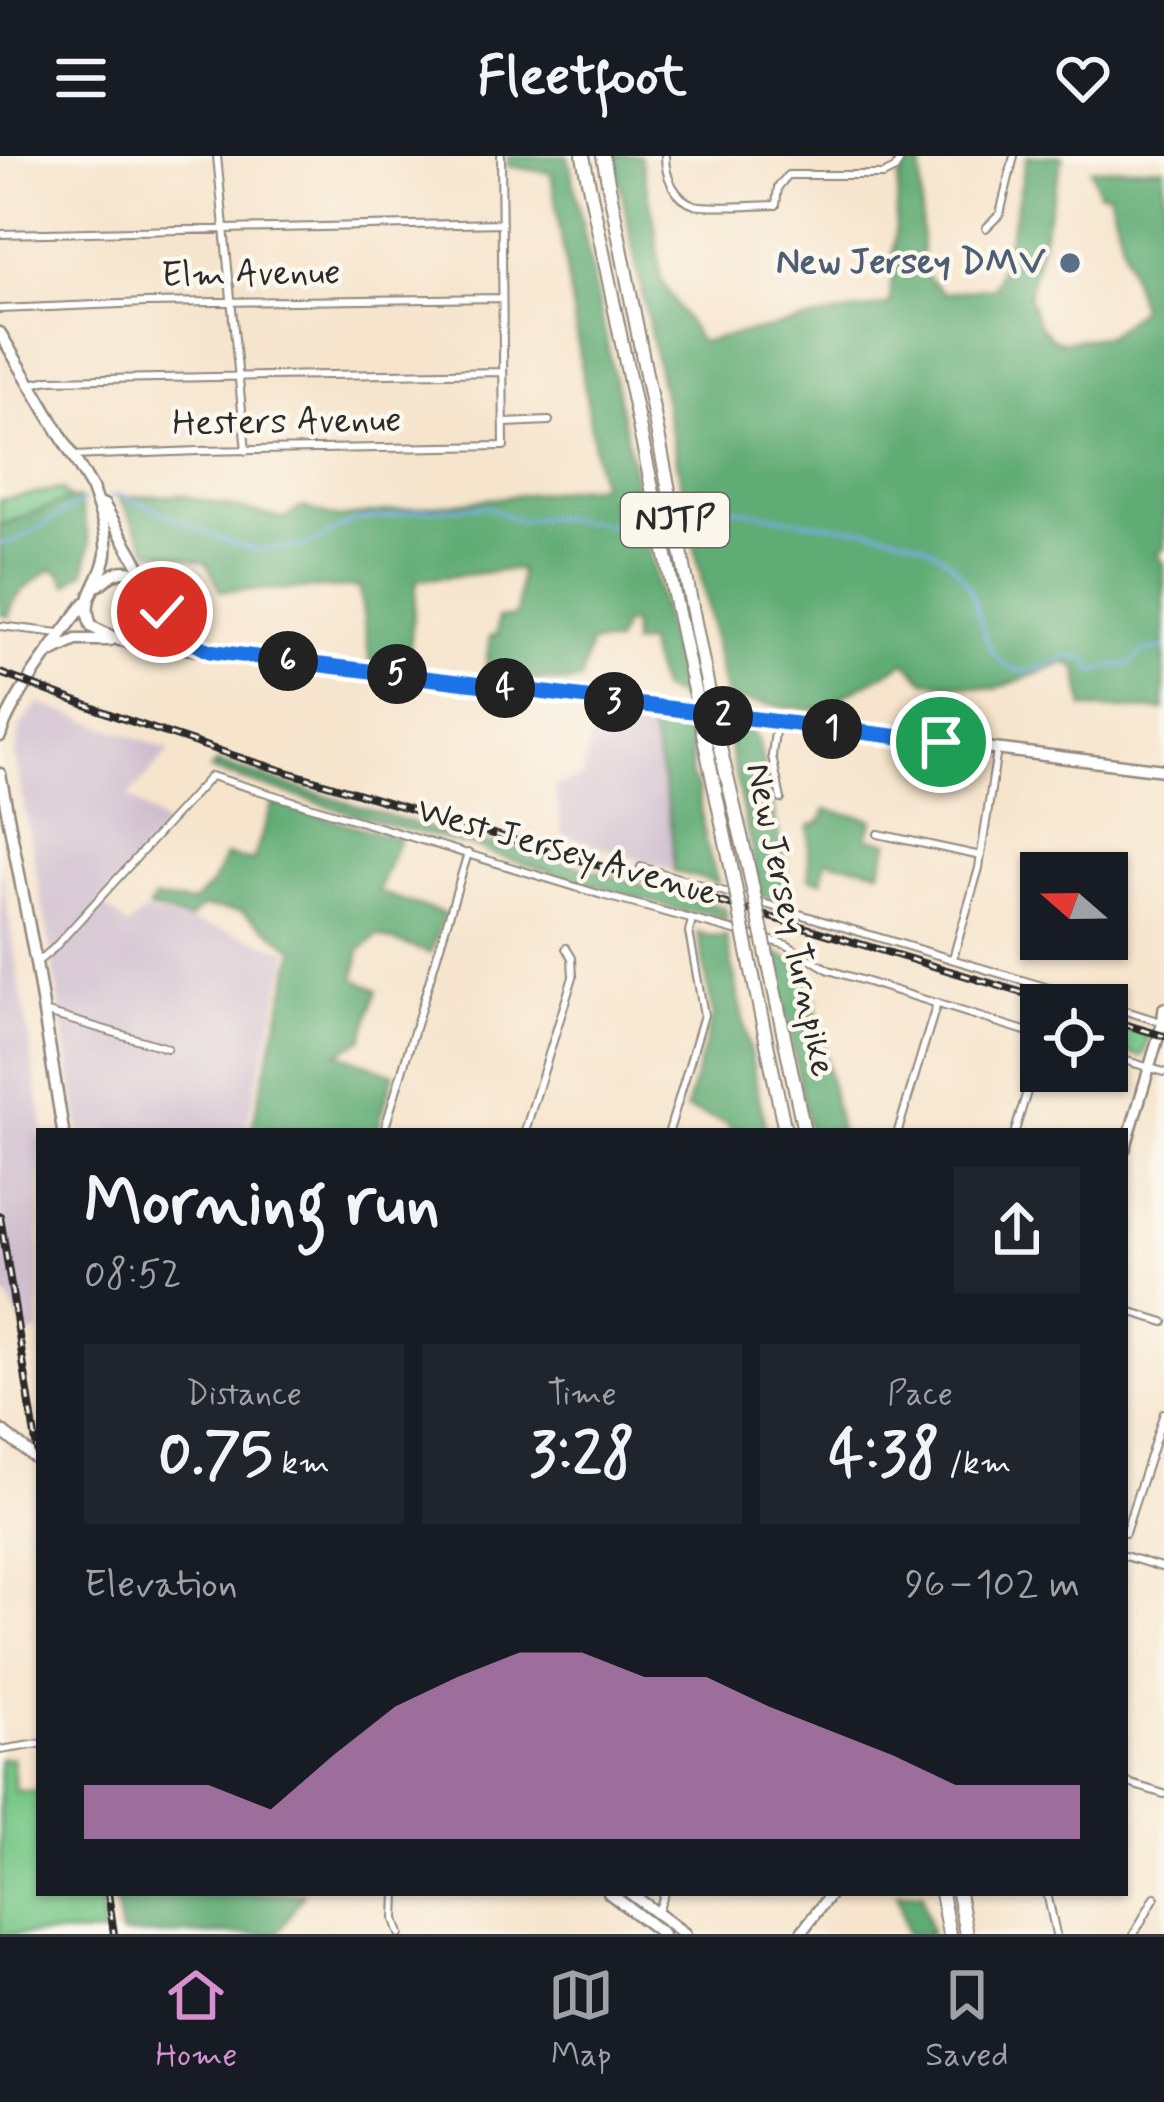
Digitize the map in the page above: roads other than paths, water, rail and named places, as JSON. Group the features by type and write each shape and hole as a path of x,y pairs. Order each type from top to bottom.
{"highway":[{"name":"New Jersey Turnpike","path":"583,156 710,734 729,856 784,1128"},
{"name":"New Jersey Turnpike","path":"603,156 699,682"},
{"name":"New Jersey Turnpike","path":"710,734 747,861 803,1128"},
{"path":"942,1896 949,1934"},
{"path":"959,1896 966,1934"}],"main road":[{"path":"0,333 155,594 185,638 209,651"},
{"path":"92,488 106,538 105,559 86,613 92,627 119,640 1164,770"},
{"path":"0,736 3,722 90,594 107,578 124,571 134,572 155,594 162,612 159,628 135,644"},
{"path":"47,656 76,640 119,640"},
{"path":"0,774 63,1128"},
{"path":"1128,1139 1164,1008"},
{"path":"0,1430 36,1458"},
{"path":"613,1896 663,1934"},
{"path":"634,1896 685,1934"},
{"path":"800,1934 829,1896"}],"street":[{"path":"217,156 246,451"},
{"path":"501,156 505,423 549,421"},
{"path":"665,156 675,190 694,205 776,205 778,187 788,176 884,175 896,168 902,156"},
{"path":"986,228 1000,214 1014,156"},
{"path":"0,234 502,223"},
{"name":"Elm Avenue","path":"0,309 502,298"},
{"path":"31,384 503,372"},
{"name":"Hesters Avenue","path":"71,456 504,446 505,423"},
{"path":"0,626 62,633"},
{"path":"776,723 772,756 781,799"},
{"path":"953,958 981,856 997,750"},
{"name":"West Jersey Avenue","path":"36,963 211,776 787,945 829,970 1020,1029"},
{"path":"878,834 981,856"},
{"path":"385,1128 469,853"},
{"path":"641,867 1038,984"},
{"path":"670,1128 704,1016 689,932 692,920"},
{"path":"526,1128 573,977 566,948"},
{"path":"899,1128 938,1003"},
{"path":"1128,1011 1162,1022"},
{"path":"44,1012 166,1048"},
{"path":"1128,1061 1164,1072"},
{"path":"1016,1128 1027,1092"},
{"path":"1128,1311 1164,1322"},
{"path":"1128,1524 1164,1413"},
{"path":"1128,1557 1164,1568"},
{"path":"0,1750 36,1744"},
{"path":"1128,1783 1164,1794"},
{"path":"396,1896 400,1934"},
{"path":"657,1914 664,1896"},
{"path":"1048,1896 1056,1934"},
{"path":"1134,1934 1155,1897"}],"waterway":[{"path":"110,496 139,502 257,550 300,547 355,520 419,510 485,506 520,521 551,517 612,524 628,492"},
{"path":"0,544 22,537 85,501"},
{"path":"717,506 895,534 934,550 965,580 986,640 1011,668 1033,671 1078,657 1088,660 1096,672 1131,664 1144,651 1164,648"}],"railway":[{"path":"0,673 244,759 1020,992"},
{"path":"1128,1025 1164,1036"},
{"path":"0,1216 36,1443"},
{"path":"108,1896 114,1934"}],"place":[{"name":"New Jersey DMV","path":"1070,263"}]}
